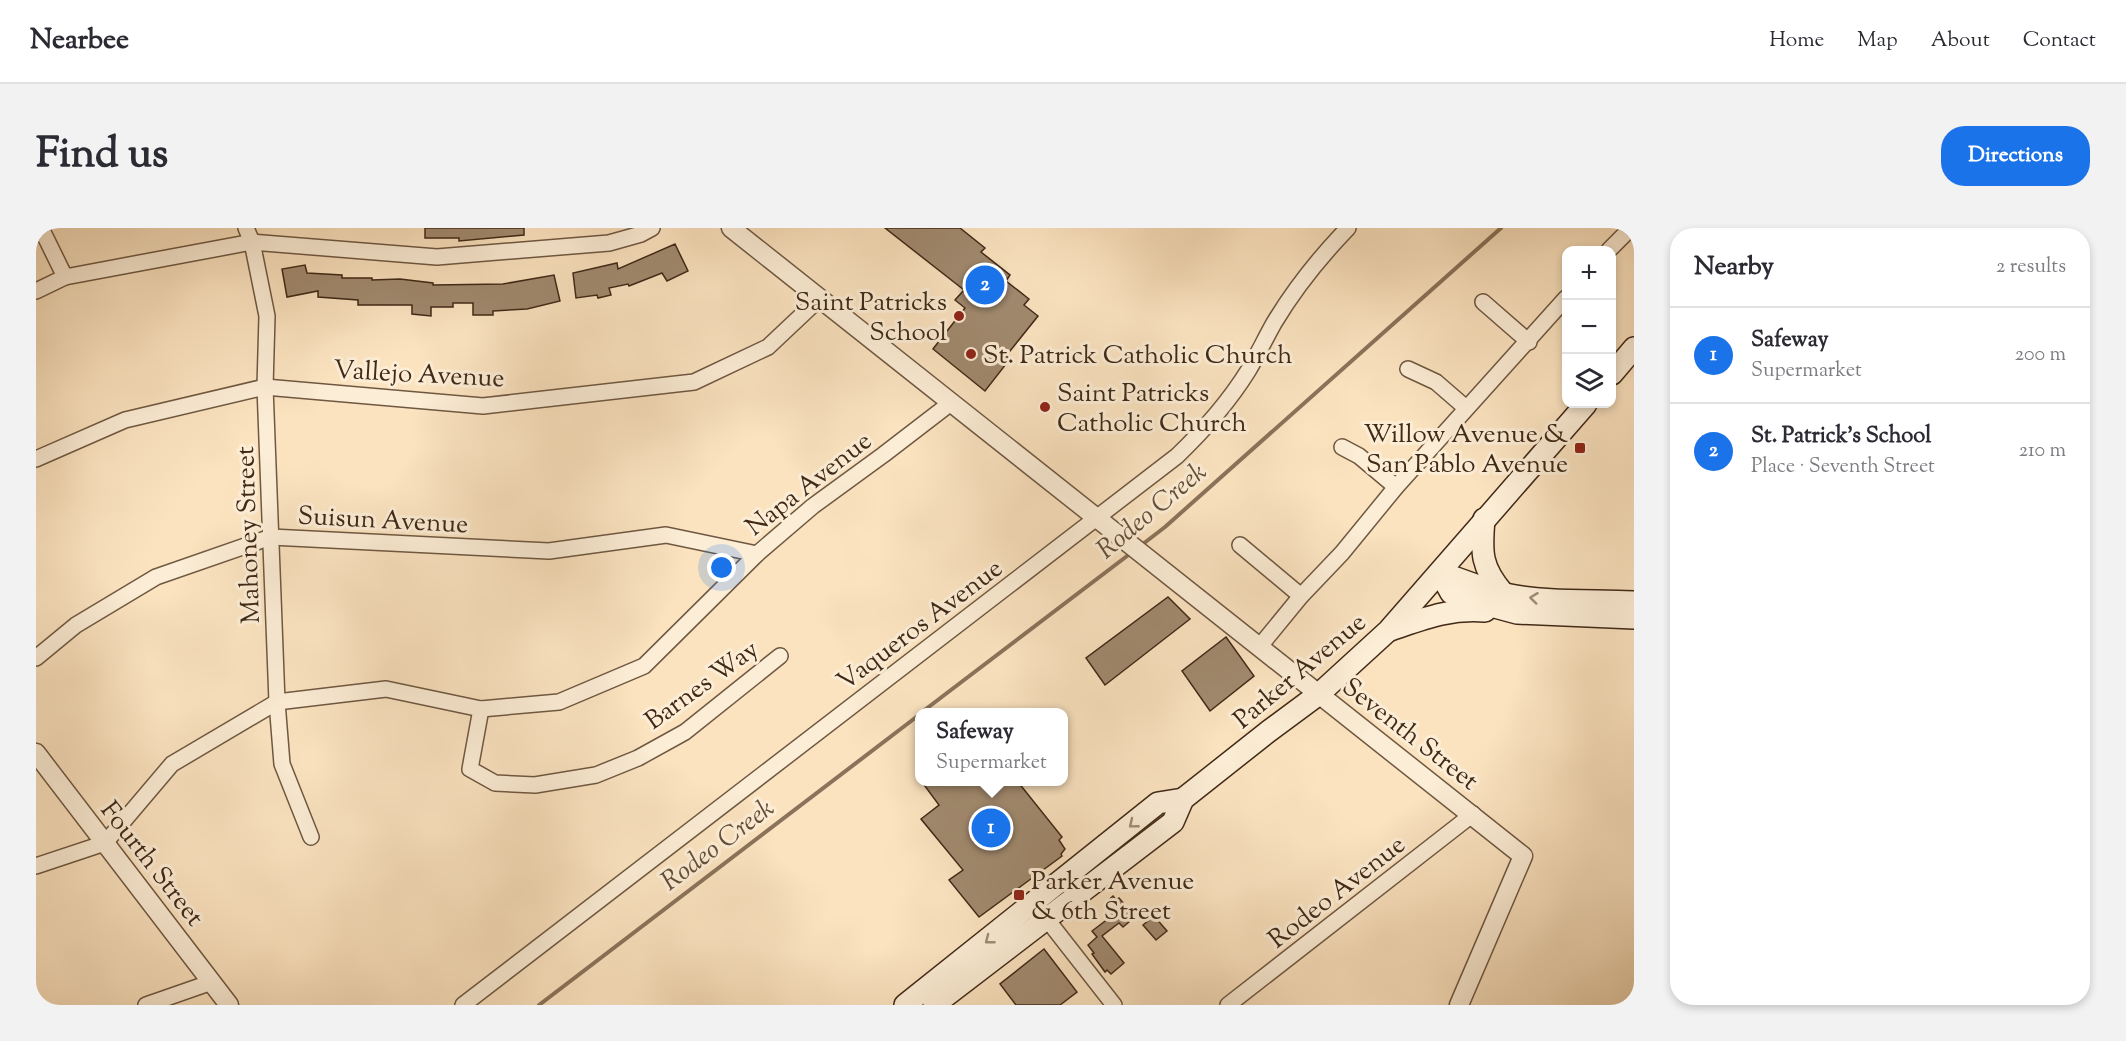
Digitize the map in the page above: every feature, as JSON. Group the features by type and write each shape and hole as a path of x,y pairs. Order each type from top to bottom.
{"main road":[{"path":"1616,368 1634,348"},
{"name":"Parker Avenue","path":"934,1005 1041,911 1158,803 1183,799 1269,730 1319,694 1389,630 1582,408"},
{"path":"1484,519 1482,544 1486,568 1503,593"},
{"path":"1440,573 1503,593 1535,599 1634,602"},
{"path":"1440,573 1451,593 1517,613"},
{"path":"1389,630 1442,612 1468,610 1634,618"},
{"name":"Parker Avenue","path":"905,1005 1041,911"}],"street":[{"path":"41,228 65,277"},
{"path":"36,291 65,277 249,235 437,257 609,243 652,228"},
{"name":"Seventh Street","path":"731,228 1523,855 1460,1005"},
{"name":"Vaqueros Avenue","path":"463,1005 1177,456 1200,435 1224,406 1248,371 1274,322 1304,278 1348,228"},
{"path":"1613,246 1631,228"},
{"name":"Mahoney Street","path":"249,235 267,316 265,387 277,702 282,764 311,837"},
{"name":"Vallejo Avenue","path":"36,459 125,420 265,387 483,406 694,382 768,347 820,298"},
{"path":"1260,646 1300,596 1342,554 1396,487 1564,300"},
{"path":"1483,302 1528,342"},
{"path":"1408,369 1436,382 1466,408"},
{"name":"Napa Avenue","path":"105,843 171,764 277,702 386,689 481,709 559,702 644,666 757,554 813,506 883,456 952,402"},
{"path":"1342,447 1359,456 1396,487"},
{"name":"Suisun Avenue","path":"36,658 76,625 156,577 271,537 549,551 666,535 757,554"},
{"path":"1240,545 1300,596"},
{"name":"Barnes Way","path":"481,709 470,769 495,783 535,785 596,775 638,758 686,732 780,656"},
{"name":"Fourth Street","path":"36,753 229,1005"},
{"name":"Rodeo Avenue","path":"1228,1005 1473,814"},
{"path":"36,866 105,843"},
{"path":"1041,911 1114,1005"},
{"path":"146,1005 212,982"}],"building":[{"path":"425,228 524,228 524,235 459,241 459,238 425,238"},
{"path":"885,228 960,228 985,248 981,252 1010,275 1006,281 1029,299 1024,305 1038,316 1006,356 1010,359 985,391 933,349 965,308 955,300 964,290"},
{"path":"675,244 688,271 667,281 662,273 629,286 628,284 609,288 611,295 598,298 597,295 576,298 573,273 617,263 618,269"},
{"path":"305,265 307,273 342,275 342,278 372,278 372,280 400,279 433,283 433,285 503,284 554,275 560,301 527,309 493,311 493,315 473,315 473,303 453,303 453,307 431,307 431,316 412,314 412,305 358,305 358,300 318,297 318,291 287,297 282,269"},
{"path":"1168,597 1190,619 1105,685 1086,658"},
{"path":"1226,637 1254,676 1210,711 1182,671"},
{"path":"925,786 1021,786 1062,837 1059,840 1065,849 1062,856 979,917 949,880 963,870 921,819 939,805"},
{"path":"1113,896 1116,900 1119,898 1135,917 1123,927 1119,923 1102,936 1124,963 1111,974 1107,970 1105,972 1088,945 1097,937 1092,931 1113,915 1104,904"},
{"path":"1154,916 1167,931 1156,940 1143,925"},
{"path":"1044,949 1077,992 1060,1005 1016,1005 1000,984"}],"waterway":[{"name":"Rodeo Creek","path":"1139,547 1165,527 1501,228"},
{"name":"Rodeo Creek","path":"927,708 1131,553"},
{"name":"Rodeo Creek","path":"539,1005 915,718"}],"place":[{"name":"St. Patrick's School","path":"985,285"},
{"name":"Saint Patricks School","path":"959,316"},
{"name":"St. Patrick Catholic Church","path":"971,354"},
{"name":"Saint Patricks Catholic Church","path":"1045,407"},
{"name":"Willow Avenue & San Pablo Avenue","path":"1580,448"},
{"name":"Safeway","path":"991,828"},
{"name":"Parker Avenue & 6th Street","path":"1019,895"}]}
